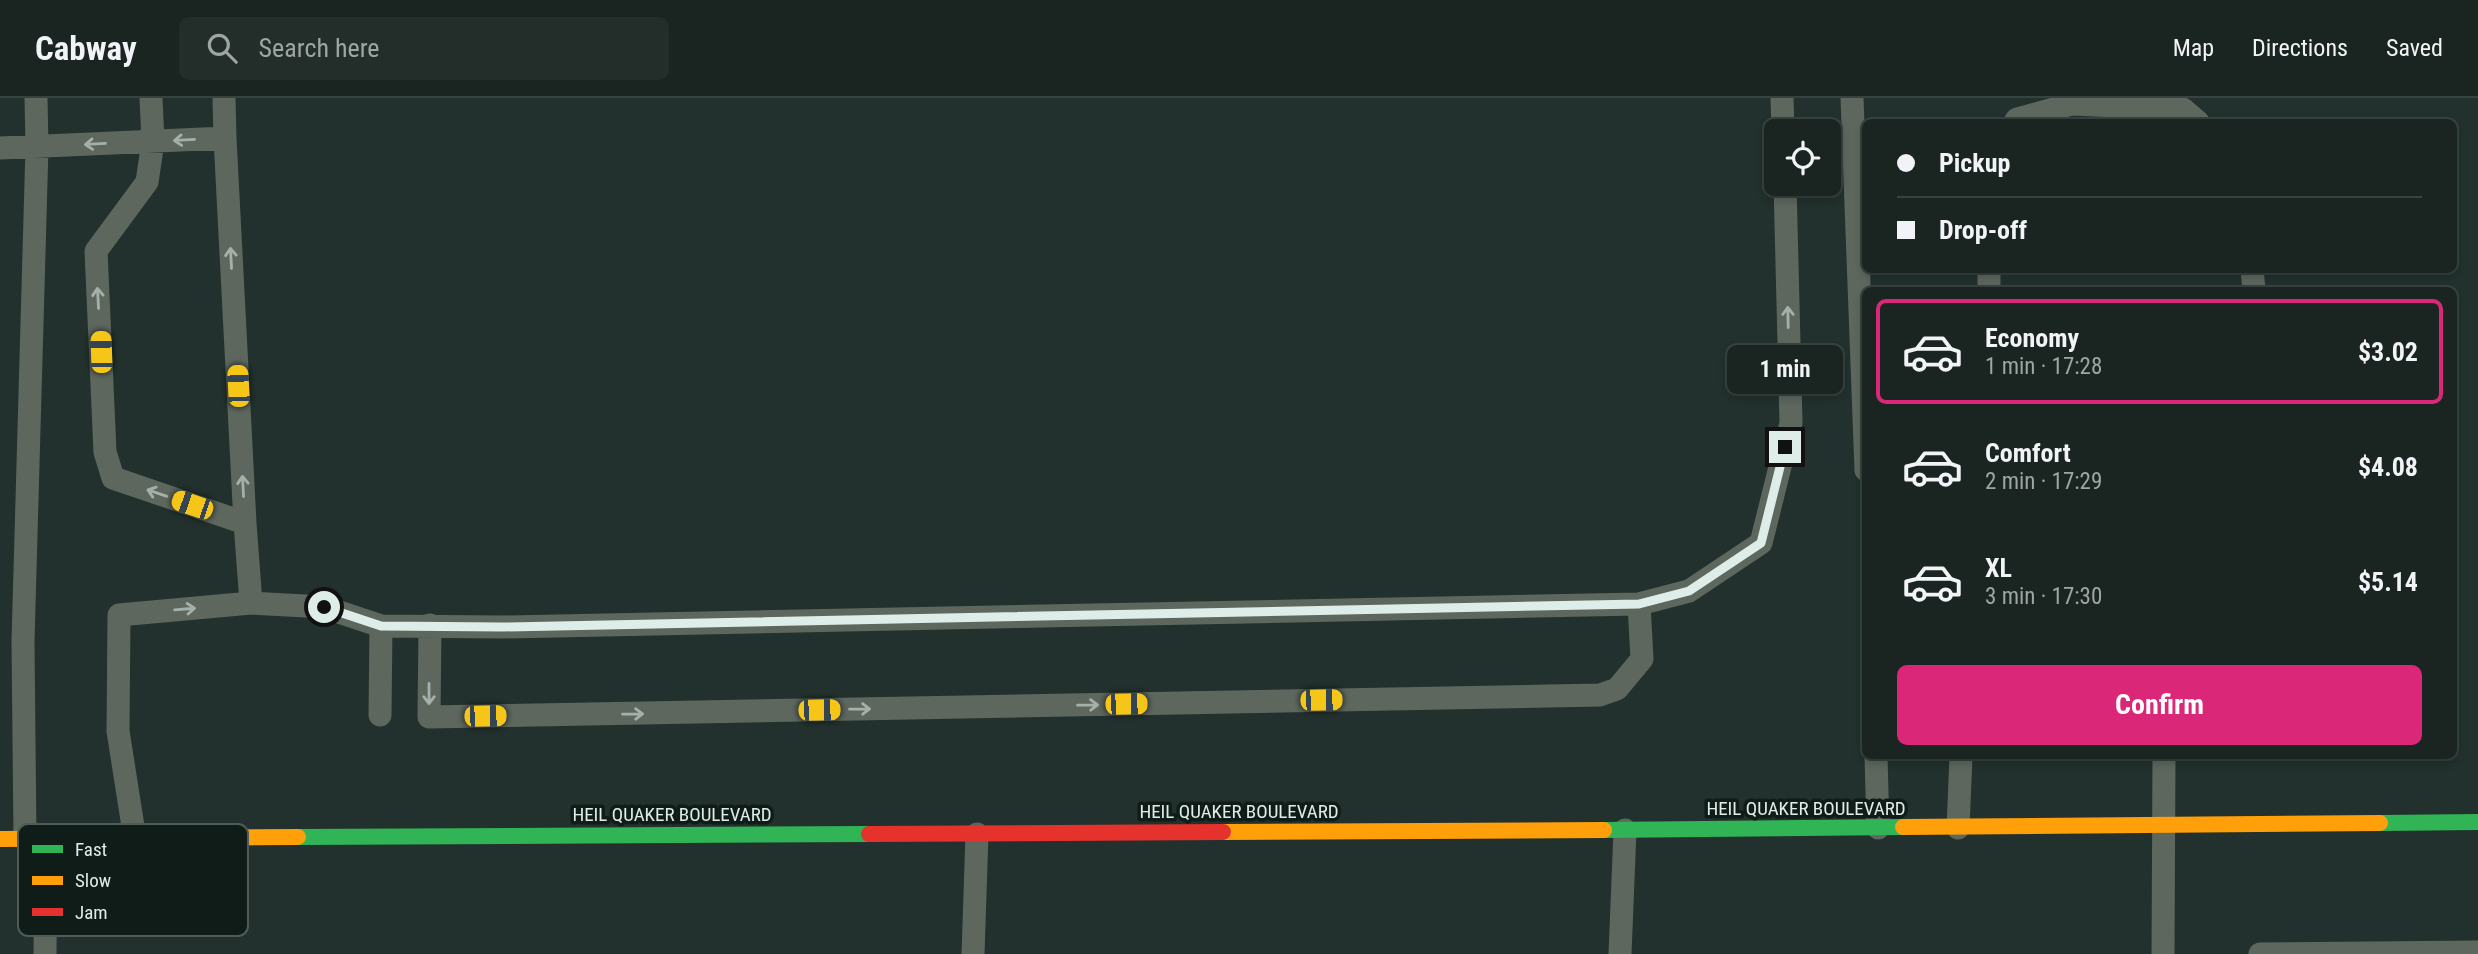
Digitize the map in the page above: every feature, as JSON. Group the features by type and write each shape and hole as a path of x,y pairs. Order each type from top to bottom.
{"street":[{"name":"HEIL QUAKER BOULEVARD","path":"248,838 1958,828 2478,822"},
{"name":"HEIL QUAKER BOULEVARD","path":"0,839 18,839"}],"lane":[{"path":"35,824 23,641 37,147 36,98"},
{"path":"151,98 153,142 147,182 96,251 105,452 113,478 245,523"},
{"path":"224,98 251,603"},
{"path":"1783,98 1783,119"},
{"path":"1852,98 1862,364"},
{"path":"2017,119 2072,104 2183,109 2195,119"},
{"path":"0,148 225,138"},
{"path":"133,824 118,731 119,615 251,603 324,607 381,626 503,627 1639,604 1689,591 1761,543 1791,423 1785,196"},
{"path":"430,625 429,718 1600,695 1617,689 1642,659 1639,604"},
{"path":"380,715 381,626"},
{"path":"1876,759 1878,828"},
{"path":"1958,828 1961,759"},
{"path":"2163,954 2164,759"},
{"path":"1620,954 1625,830"},
{"path":"973,954 977,834"},
{"path":"44,936 45,954"},
{"path":"2260,954 2478,952"}],"traffic: fast":[{"path":"2380,823 2478,822"},
{"path":"1604,830 1903,827"},
{"path":"298,837 869,834"}],"traffic: slow":[{"path":"1903,827 2380,823"},
{"path":"1223,832 1604,830"},
{"path":"248,837 298,837"},
{"path":"0,839 18,839"}],"traffic: jam":[{"path":"869,834 1223,832"}],"route":[{"path":"324,607 381,626 503,627 1639,604 1689,591 1761,543 1785,447"}]}
